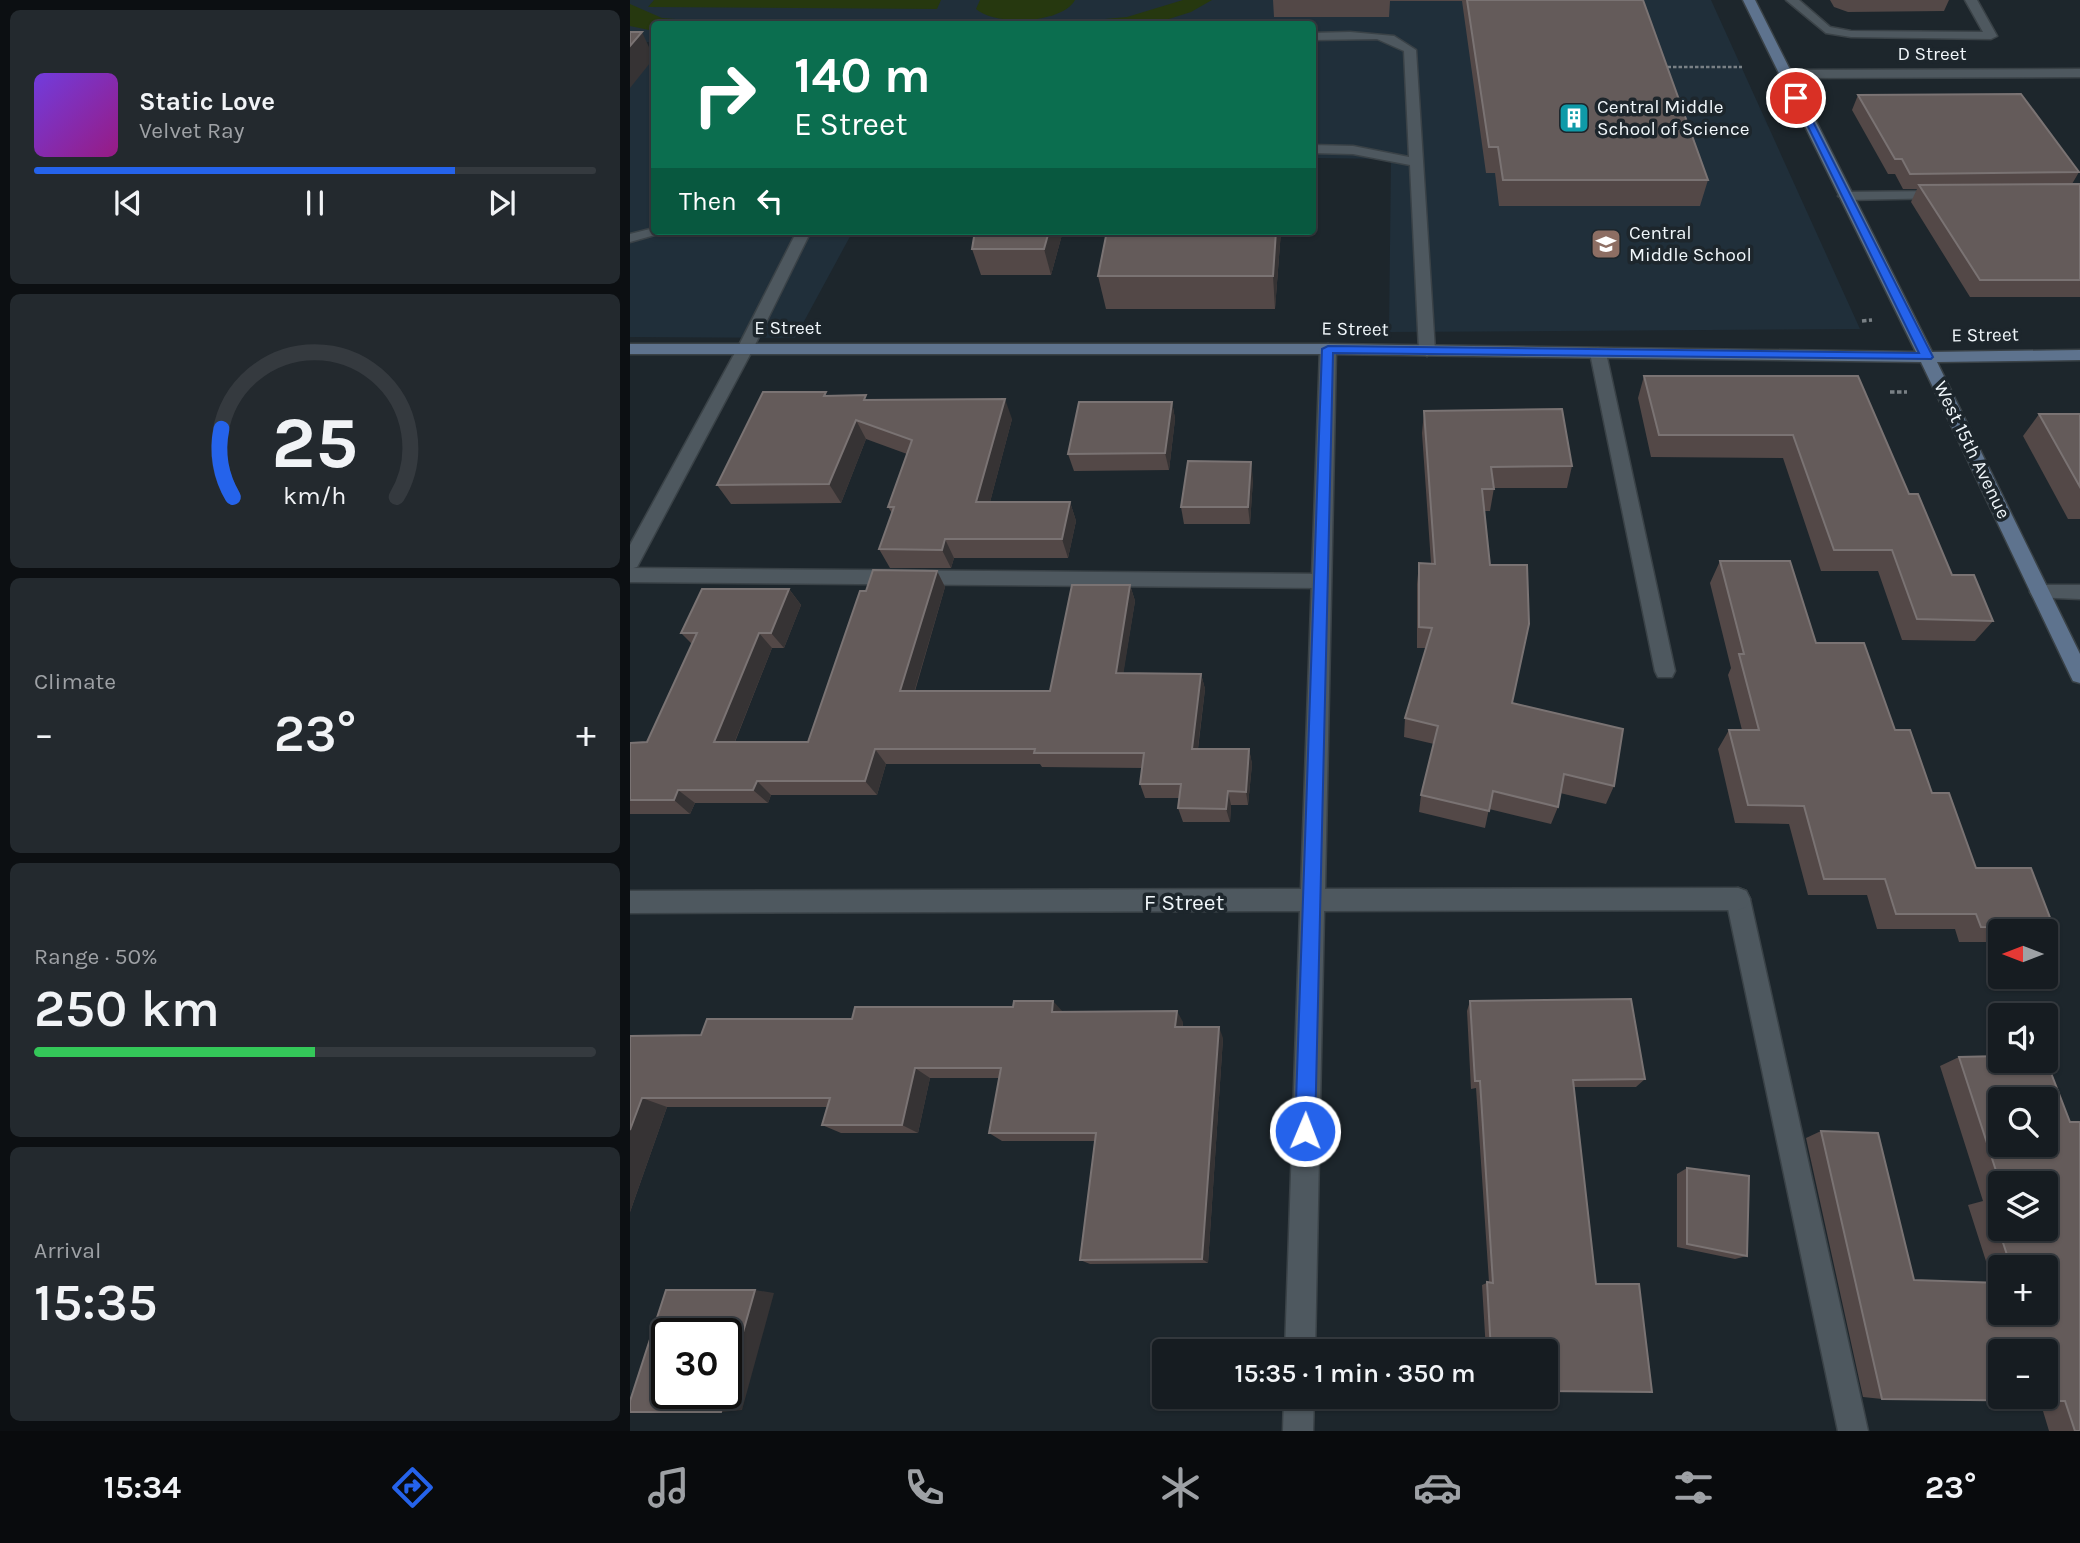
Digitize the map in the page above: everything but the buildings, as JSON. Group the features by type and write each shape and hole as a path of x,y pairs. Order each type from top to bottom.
{"main road":[{"name":"West 15th Avenue","path":"1749,0 1927,357 2080,675"},
{"name":"E Street","path":"630,349 1328,349 1927,357 2080,355"}],"street":[{"path":"1792,0 1826,30 1851,34 1992,36 1971,0"},
{"path":"1316,37 1394,38 1410,50 1419,252 1427,351"},
{"name":"D Street","path":"1784,74 2080,73"},
{"path":"1316,149 1353,150 1416,162"},
{"path":"1845,195 1961,195"},
{"path":"630,238 651,233"},
{"path":"630,562 746,348 802,235"},
{"path":"1300,1339 1310,902 1328,349"},
{"path":"1598,353 1665,671"},
{"path":"630,575 1320,580"},
{"path":"2040,592 2080,592"},
{"name":"F Street","path":"630,902 1738,899 1853,1431"},
{"path":"1298,1431 1299,1409"}],"path":[{"path":"1652,67 1742,67"}],"shaded area":[{"name":"Central Middle School","path":"630,0 1711,0 1860,329 1389,332 1391,159 1316,158 1316,21 651,21 651,42 630,42"},
{"path":"630,57 651,57 651,235 851,235 795,338 630,337"}],"green space":[{"path":"654,0 941,0 937,9 648,7"},
{"path":"980,0 1075,0 1057,14 1028,20 1012,20 998,18 976,9"},
{"path":"1183,0 1212,0 1191,12 1162,21 1083,21 1127,17"},
{"path":"630,4 662,18 702,21 651,21 651,30 630,26"}],"place":[{"name":"Central Middle School of Science","path":"1574,118"},
{"name":"Central Middle School","path":"1606,244"}],"route":[{"path":"1305,1131 1311,855 1328,349 1927,357 1796,98"}]}
